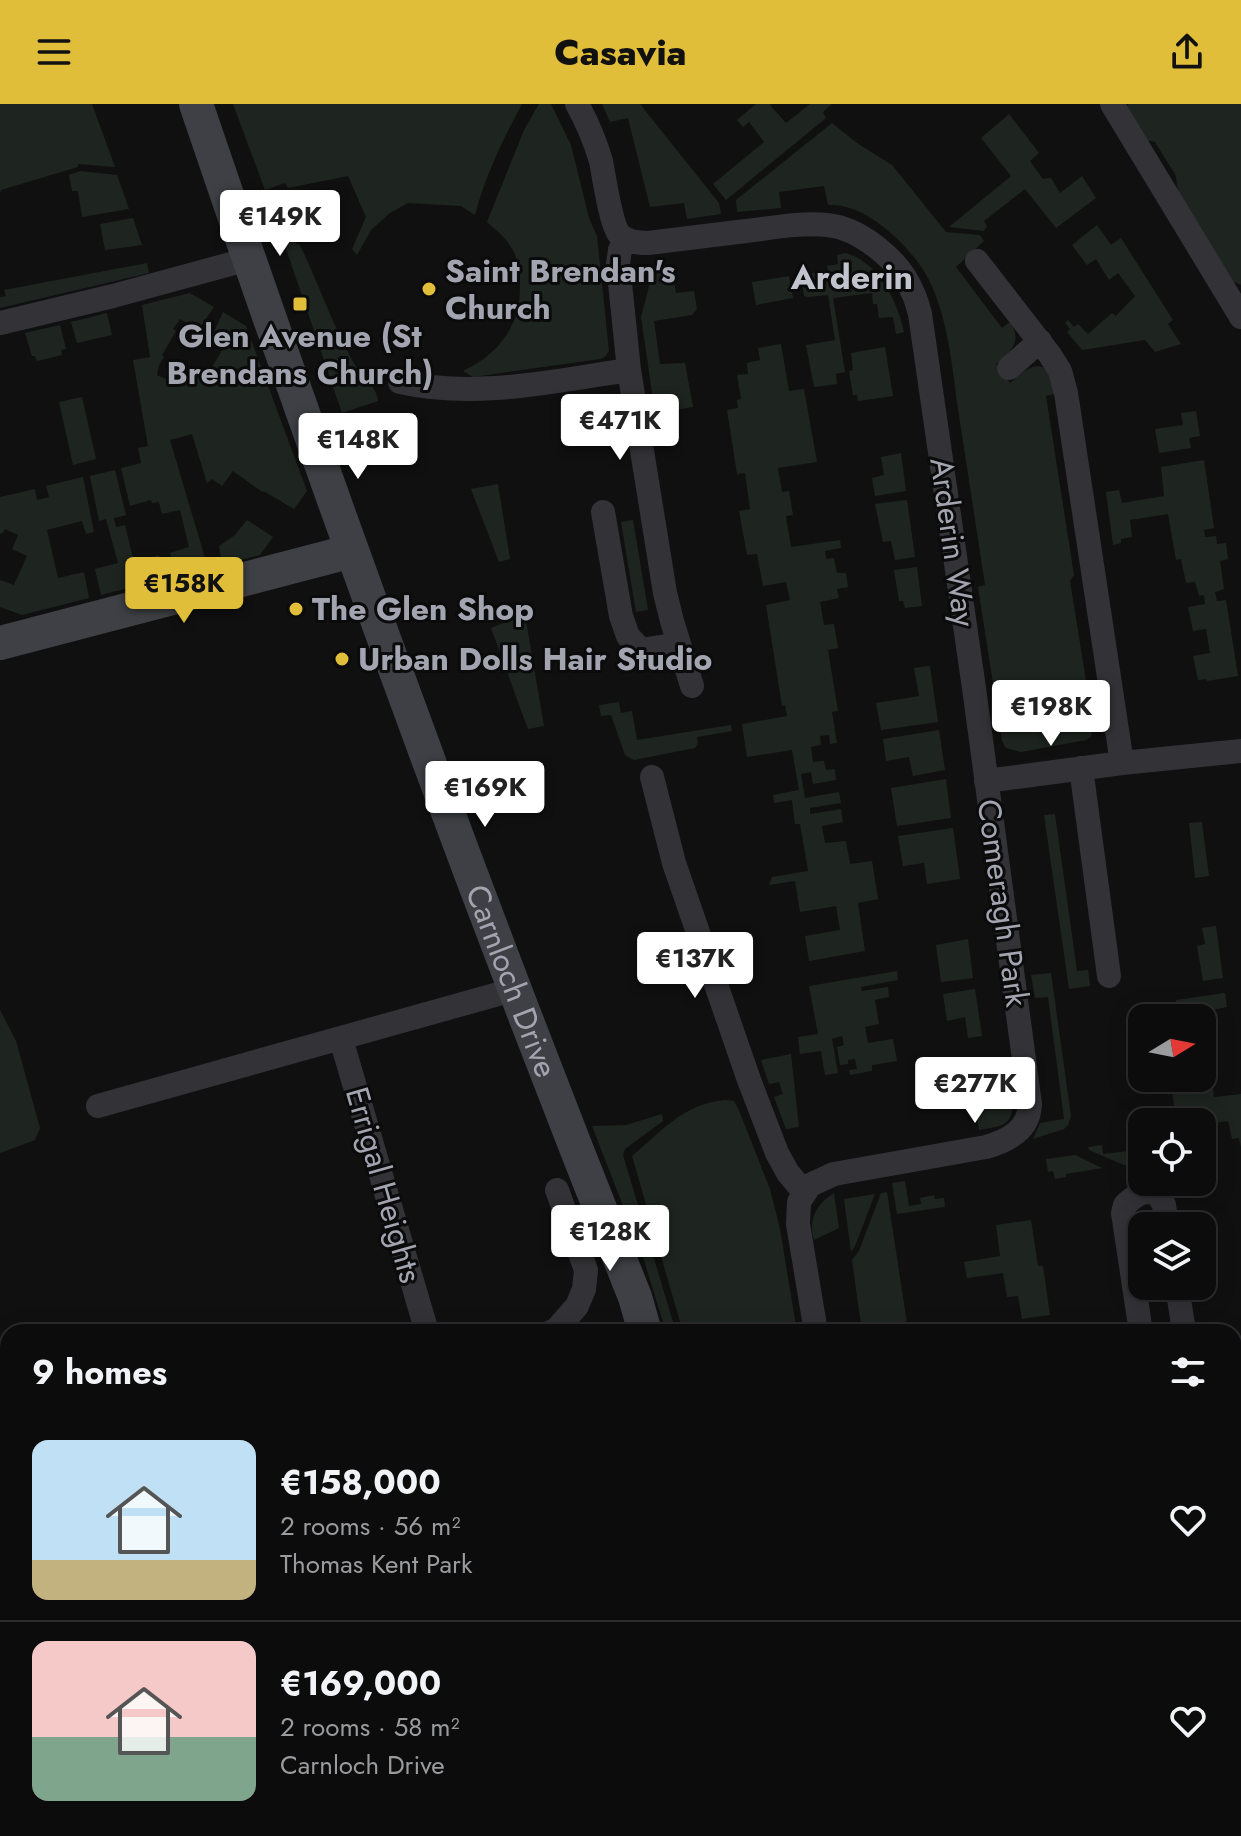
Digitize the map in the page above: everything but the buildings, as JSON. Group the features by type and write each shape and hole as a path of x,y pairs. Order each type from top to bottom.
{"street":[{"name":"Carnloch Drive","path":"196,104 352,551 643,1324"},
{"path":"577,104 600,157 613,222 625,239 618,264 629,370 665,593 692,686"},
{"path":"1112,104 1241,317"},
{"name":"Arderin Way","path":"625,239 648,243 784,227 829,225 870,241 900,271 912,289 922,328 986,781"},
{"path":"0,323 249,259"},
{"path":"977,261 1060,371 1066,393 1122,763"},
{"path":"1009,368 1040,341"},
{"path":"400,382 480,391 629,370"},
{"path":"603,512 621,616 628,636 641,650 679,644"},
{"path":"0,643 352,551"},
{"path":"986,781 1241,751"},
{"path":"1081,768 1109,976"},
{"path":"652,777 674,863 749,1080 777,1153 804,1192 799,1202 798,1224 815,1324"},
{"name":"Comeragh Park","path":"804,1192 810,1185 834,1174 995,1145 1013,1137 1025,1122 1030,1104 986,781"},
{"path":"98,1106 516,989"},
{"name":"Errigal Heights","path":"341,1039 425,1324"},
{"path":"557,1190 586,1270 584,1289 577,1306 561,1324"},
{"path":"1128,1246 1123,1213 1125,1205 1137,1194 1152,1191 1157,1193 1165,1212"},
{"path":"1136,1300 1140,1324"},
{"path":"1179,1300 1183,1324"}],"shaded area":[{"path":"0,104 92,104 115,167 78,164 78,167 1,190 0,193"},
{"path":"233,104 522,104 495,158 475,215 461,206 408,203 390,213 371,230 357,255 352,249 366,217 348,176 288,188 285,183 265,190"},
{"path":"539,104 551,104 571,145 589,218 597,236 609,351 600,359 473,377 463,371 489,355 499,344 508,333 518,306 519,272 513,250 487,222 524,130"},
{"path":"602,104 640,104 719,203 721,214 687,219 684,203 650,207 628,118 610,122"},
{"path":"756,104 771,104 786,123 810,104 832,104 823,112 826,118 726,200 713,184 764,142 749,122 743,127 737,120"},
{"path":"1128,104 1241,104 1241,285 1232,281 1178,194 1176,176 1155,142 1142,139 1126,110"},
{"path":"1009,114 1039,153 1030,161 1043,179 1051,178 1060,193 1082,176 1096,198 1056,228 1025,189 984,221 987,226 984,231 949,227 1011,176 981,138"},
{"path":"832,123 892,165 946,232 980,235 984,241 956,267 1002,328 1010,322 1014,329 1014,346 996,364 1010,383 1024,371 1035,367 1045,369 1050,376 1055,394 1046,396 1074,575 1070,581 1093,724 1091,737 1086,740 1021,752 1006,748 1002,741 978,587 985,585 951,359 935,293 922,267 893,235 870,217 844,206 828,205 824,186 779,192 781,208 737,212 736,200"},
{"path":"80,171 117,175 129,209 82,217 78,191 72,191 69,175"},
{"path":"133,218 142,245 105,250 100,224"},
{"path":"1097,225 1111,245 1121,238 1173,320 1168,324 1181,344 1155,352 1145,340 1082,350 1067,332 1070,329 1065,323 1068,320 1074,327 1078,324 1088,334 1112,313 1116,316 1135,296 1118,273 1109,280 1096,259 1087,265 1072,245"},
{"path":"288,238 300,245 345,346 378,401 342,413 283,240"},
{"path":"845,253 867,264 885,284 904,332 896,334 893,317 879,318 872,293 833,298 845,372 836,374 837,384 814,387 806,345 835,340 828,295 804,296 801,275 828,271 827,266 838,264 837,255"},
{"path":"147,263 149,273 0,308 0,297 6,296 4,290"},
{"path":"671,266 676,293 694,291 697,309 692,315 654,321 660,364 685,363 693,407 675,410 670,418 656,420 641,317 653,271"},
{"path":"789,276 793,298 756,305 752,282"},
{"path":"190,293 214,307 199,329 180,319 162,355 164,357 157,375 168,380 170,375 184,383 191,373 204,380 223,349 210,341 223,312 246,326 307,491 294,509 233,471 222,486 212,479 207,483 192,434 170,440 208,568 176,576 170,553 189,547 180,510 162,514 159,502 152,503 151,500 130,506 121,468 141,463 138,448 148,446 133,360 150,357 142,305"},
{"path":"107,313 112,335 77,343 71,322"},
{"path":"60,325 66,349 61,350 62,355 37,361 32,356 25,333"},
{"path":"781,344 789,391 804,389 817,462 778,468 782,492 789,491 793,515 786,516 791,547 840,540 841,548 825,551 826,559 834,558 837,573 846,573 848,587 837,589 839,598 820,602 824,625 834,624 838,648 828,650 838,711 832,712 837,743 830,744 829,735 820,736 821,745 811,747 813,762 824,761 826,770 835,769 836,780 813,784 811,772 801,774 805,798 839,792 841,803 810,808 810,814 841,809 843,822 822,826 825,843 846,841 850,864 872,861 878,899 858,903 865,951 809,961 805,936 840,930 836,906 800,912 795,881 769,885 772,877 808,871 800,824 795,824 792,800 774,803 773,795 799,790 792,750 747,757 742,724 787,716 785,705 782,706 766,605 790,600 786,582 763,586 757,554 747,555 739,511 750,509 745,473 737,474 727,410 738,408 737,400 741,399 737,375 748,374 747,363 760,360 758,348"},
{"path":"885,347 893,396 858,401 857,395 853,395 849,371 853,370 851,353"},
{"path":"82,397 96,459 73,465 59,402"},
{"path":"1196,411 1200,436 1189,438 1191,448 1159,453 1155,429 1183,425 1181,413"},
{"path":"901,453 906,491 875,496 872,478 884,475 881,457"},
{"path":"1204,460 1214,528 1204,530 1205,537 1216,536 1217,544 1226,543 1228,559 1220,561 1224,589 1215,592 1217,601 1226,600 1238,676 1207,681 1198,680 1193,656 1210,653 1206,629 1193,631 1188,607 1205,604 1204,595 1199,596 1195,582 1186,583 1181,559 1176,560 1168,514 1130,520 1132,537 1121,539 1121,543 1113,545 1106,492 1119,490 1122,503 1164,496 1161,467"},
{"path":"115,470 126,515 114,518 116,527 125,525 134,562 159,555 164,579 101,595 95,569 118,563 106,519 99,521 90,476"},
{"path":"83,477 94,532 86,534 82,521 47,530 58,578 84,572 89,598 22,615 0,607 0,580 14,585 27,556 12,549 18,535 5,529 0,533 0,497 35,489 37,500 49,497 46,486"},
{"path":"498,484 510,559 499,562 471,489"},
{"path":"907,500 915,557 895,560 891,541 883,542 875,504"},
{"path":"247,520 273,537 260,555 222,565 219,546 235,535"},
{"path":"633,520 648,610 636,612 621,522"},
{"path":"917,567 922,606 905,608 903,601 899,601 894,570"},
{"path":"523,603 544,726 528,729 491,628 514,619 511,605"},
{"path":"930,666 938,722 881,730 876,703 919,696 914,668"},
{"path":"619,702 621,713 632,711 637,740 731,725 732,731 697,737 695,748 634,760 625,755 611,715 601,716 599,705"},
{"path":"939,730 945,770 913,776 909,757 886,761 883,739"},
{"path":"946,779 951,818 897,826 891,788"},
{"path":"1055,814 1077,971 1088,970 1090,986 1069,989 1044,815"},
{"path":"1202,822 1209,876 1195,878 1189,823"},
{"path":"953,828 960,879 927,884 924,863 903,866 898,836"},
{"path":"1216,926 1223,978 1203,981 1197,946 1205,944 1202,928"},
{"path":"968,939 973,978 941,982 936,945"},
{"path":"897,971 898,980 861,987 862,991 888,987 889,997 875,1000 879,1024 865,1027 868,1043 893,1039 897,1061 872,1065 872,1071 850,1075 849,1070 857,1069 855,1059 840,1065 837,1047 844,1045 842,1036 832,1039 838,1073 825,1075 821,1051 800,1054 798,1037 818,1034 809,986"},
{"path":"1051,973 1071,1116 1064,1129 1033,1139 1040,1123 1064,1119 1048,997 1035,998 1031,975"},
{"path":"975,989 982,1036 968,1038 965,1017 947,1021 943,994"},
{"path":"1225,993 1227,1007 1216,1009 1216,1004 1176,1004 1176,1000"},
{"path":"0,1010 16,1041 40,1128 35,1140 0,1153"},
{"path":"791,1054 799,1127 786,1129 774,1097 783,1094 779,1082 769,1084 761,1060"},
{"path":"1007,1068 1013,1098 1012,1113 1004,1124 979,1130 974,1097 1005,1092 1002,1069"},
{"path":"1172,1092 1213,1092 1214,1097 1241,1094 1241,1147 1239,1138 1232,1139 1228,1121 1216,1123 1216,1108 1159,1108 1174,1106"},
{"path":"734,1101 770,1189 796,1324 681,1324 632,1156 685,1113 710,1103"},
{"path":"662,1114 663,1121 625,1149 623,1155 674,1324 664,1324 643,1257 592,1126 626,1125"},
{"path":"1102,1145 1103,1154 1128,1151 1128,1167 1089,1150 1088,1147"},
{"path":"1075,1155 1102,1168 1055,1179 1053,1171 1048,1172 1046,1159"},
{"path":"905,1181 909,1206 921,1204 920,1198 934,1195 935,1199 944,1198 945,1207 897,1214 892,1183"},
{"path":"887,1192 907,1324 861,1324 852,1260 859,1251 881,1193"},
{"path":"834,1193 839,1228 814,1240 812,1225 815,1213 822,1202"},
{"path":"875,1194 855,1246 851,1252 844,1199"},
{"path":"1031,1220 1038,1266 1043,1266 1050,1315 1022,1319 1018,1296 1007,1297 1003,1273 967,1278 964,1262 1000,1256 996,1225"}],"place":[{"name":"Saint Brendan's Church","path":"429,289"},
{"name":"Glen Avenue (St Brendans Church)","path":"300,304"},
{"name":"The Glen Shop","path":"296,609"},
{"name":"Urban Dolls Hair Studio","path":"342,659"}],"district":[{"name":"Arderin","path":"852,277"}]}
